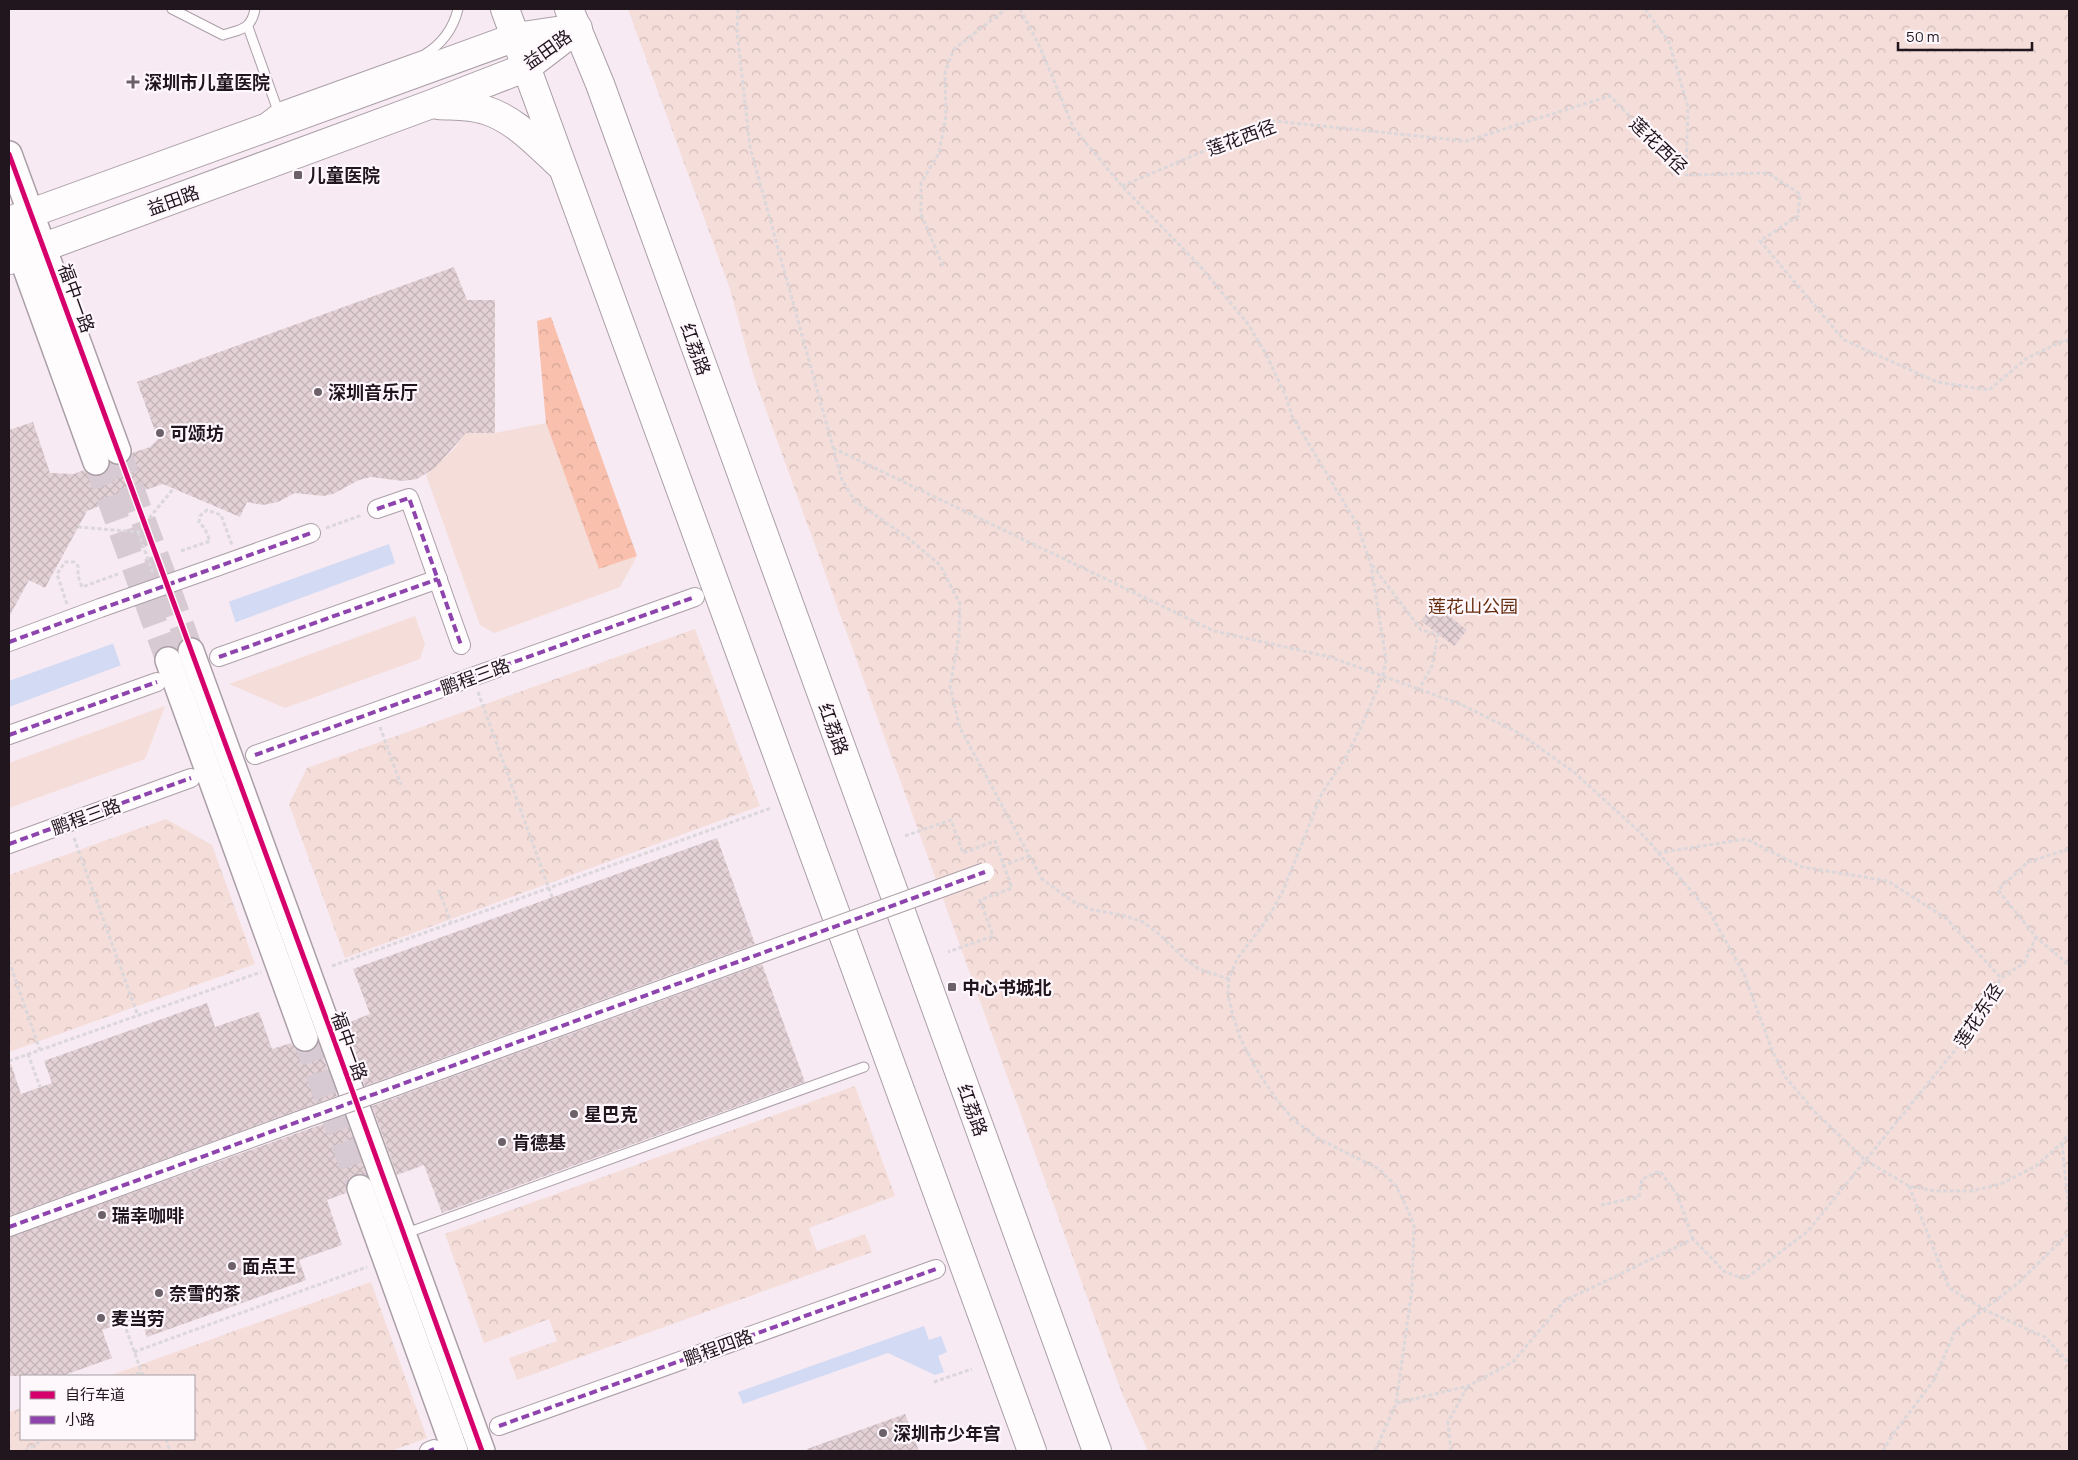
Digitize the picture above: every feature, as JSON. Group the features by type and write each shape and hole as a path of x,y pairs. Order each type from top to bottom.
{"main road":[{"path":"505,9 1032,1451"},
{"name":"益田路","path":"16,218 516,36 573,18"},
{"name":"益田路","path":"24,254 527,67 573,18"},
{"name":"红荔路","path":"573,18 600,85 1097,1451"},
{"path":"429,105 475,107 502,116 564,169"}],"street":[{"name":"福中一路","path":"9,154 16,218 24,254 96,462"},
{"name":"福中一路","path":"24,254 118,451"},
{"path":"376,510 409,498 461,645"},
{"path":"9,642 311,533"},
{"path":"220,657 438,580"},
{"name":"鹏程三路","path":"255,755 695,597"},
{"name":"福中一路","path":"191,651 482,1451"},
{"path":"168,660 305,1038"},
{"path":"9,735 157,682"},
{"name":"鹏程三路","path":"9,844 192,778"},
{"path":"9,1227 985,872"},
{"path":"360,1188 439,1451"},
{"name":"鹏程四路","path":"499,1426 936,1269"}],"lane":[{"path":"172,9 223,35 248,27 253,20 255,9"},
{"path":"243,136 277,108 424,55 447,35 453,25 458,9"},
{"path":"248,27 277,108"},
{"path":"404,1234 864,1067"}],"path":[{"path":"738,9 737,31 750,147 842,480 854,500 908,538 940,565 960,604 959,636 950,687 960,728 1042,879 1072,902 1093,910 1122,915 1143,922 1159,934 1185,959 1200,969 1229,979"},
{"path":"942,266 921,214 921,191 922,183 939,153 946,116 945,72 954,49 1006,9"},
{"path":"1020,9 1040,47 1073,127 1122,186 1200,266 1248,324 1267,356 1286,397 1292,416 1357,524 1372,565 1384,641 1386,660 1384,676 1345,759 1322,794 1283,891 1266,921 1237,959 1229,979 1228,994 1240,1038 1257,1070 1276,1099 1295,1121 1319,1138 1379,1169 1396,1186 1414,1226 1412,1289 1396,1404 1375,1451"},
{"path":"1645,9 1669,42 1688,107 1686,175"},
{"path":"833,448 1214,631 1330,657 1460,704 1519,733 1575,773 1645,837 1710,913 1744,974 1772,1050 1786,1078 1817,1114 1865,1160 1909,1186 1936,1190 1971,1191 2001,1184 2036,1166 2062,1143 2069,1133"},
{"path":"138,532 173,489"},
{"path":"181,551 210,541 205,529 199,522 202,513 210,510 221,515 237,560"},
{"path":"311,533 376,510"},
{"path":"78,527 138,532"},
{"path":"138,532 158,588"},
{"path":"72,619 57,574 62,564 71,561 78,566 78,576 82,587 118,574"},
{"path":"1372,565 1421,630 1438,634 1432,666 1419,689"},
{"path":"473,677 552,897"},
{"path":"375,712 401,786"},
{"path":"332,966 771,808"},
{"path":"905,836 951,820 963,853 994,841 1004,866 1012,888 980,900 993,936 948,952"},
{"path":"68,822 138,1016"},
{"path":"1658,853 1746,839 1802,868 1888,881 1947,919 2001,978"},
{"path":"2069,849 2028,862 1998,890 2036,937 2069,965"},
{"path":"985,872 1029,856"},
{"path":"439,890 451,923"},
{"path":"9,961 40,1050"},
{"path":"9,1061 262,972"},
{"path":"28,1054 40,1087"},
{"path":"2062,1143 2069,1212"},
{"path":"1396,1404 1468,1386 1513,1362 1564,1301 1694,1239 1678,1196 1660,1171 1642,1179 1639,1198 1601,1205"},
{"path":"1909,1186 1949,1288 1984,1310 2045,1337 2069,1363"},
{"path":"1883,1451 1893,1434 1934,1380 1955,1331 2017,1284 2069,1233"},
{"path":"134,1352 368,1266"},
{"path":"124,1323 143,1374"},
{"path":"934,1382 972,1368"},
{"path":"1451,1451 1448,1422 1468,1386"},
{"path":"25,1451 42,1440"}],"green space":[{"name":"莲花山公园","path":"628,9 2069,9 2069,1451 1148,1451 1123,1396 753,374 730,289"},
{"path":"551,317 637,556 599,569 546,423 537,321"},
{"path":"546,423 599,569 637,556 620,587 494,633 480,625 426,475 453,450 466,433 495,433"},
{"path":"415,616 425,644 420,659 285,708 229,684"},
{"path":"695,629 760,806 345,958 289,804 307,768"},
{"path":"165,706 145,759 9,808 9,763"},
{"path":"166,819 212,845 255,964 9,1052 9,875"},
{"path":"855,1086 895,1196 809,1228 817,1251 865,1234 872,1252 517,1380 509,1358 557,1341 549,1319 484,1343 445,1234"},
{"path":"371,1282 427,1438 391,1451 9,1451 9,1412 20,1408 20,1440 195,1440 195,1375 112,1375"}],"water":[{"path":"389,544 395,563 9,707 9,681"},
{"path":"924,1326 929,1340 941,1336 947,1352 938,1356 944,1372 935,1375 888,1353 743,1404 738,1392"}],"pier":[{"path":"228,599 236,624 121,666 112,641"}],"building":[{"name":"深圳音乐厅","path":"454,267 467,300 495,300 495,433 466,433 435,468 417,479 403,481 371,477 359,480 333,494 323,496 295,493 278,502 263,505 247,502 240,517 163,484 109,502 87,511 45,588 29,580 9,617 9,430 33,422 50,473 74,474 84,470 93,476 100,476 107,471 110,463 116,465 123,464 129,460 132,453 150,447 158,439 137,382"},
{"path":"1434,604 1467,630 1454,646 1421,621"},
{"path":"717,838 755,944 365,1086 342,1025 370,1014 353,969"},
{"path":"762,964 805,1082 442,1213 424,1165 397,1175 372,1106"},
{"path":"207,1003 215,1027 259,1012 272,1049 291,1043 296,1049 309,1052 316,1048 318,1043 337,1096 9,1216 9,1065 11,1064 21,1094 52,1083 44,1061"},
{"path":"345,1116 367,1176 362,1174 349,1178 346,1185 346,1193 327,1200 342,1245 299,1260 306,1280 147,1337 140,1317 102,1330 112,1358 65,1375 9,1376 9,1237"},
{"name":"深圳市少年宫","path":"905,1414 919,1451 808,1451 807,1449"}],"tunnel":[{"path":"118,451 191,651"},
{"path":"96,462 168,660"},
{"path":"305,1038 360,1188"}],"marked path":[{"path":"377,509 409,498 461,645"},
{"path":"9,642 311,533"},
{"path":"219,657 438,579"},
{"path":"255,755 695,597"},
{"path":"9,735 157,682"},
{"path":"9,844 191,778"},
{"path":"9,1227 985,872"},
{"path":"499,1426 936,1269"},
{"path":"429,1451 434,1449"}],"cycle path":[{"path":"9,154 330,1029 482,1451"}],"place":[{"name":"深圳市儿童医院","path":"133,82"},
{"name":"儿童医院","path":"298,175"},
{"name":"深圳音乐厅","path":"318,392"},
{"name":"可颂坊","path":"160,433"},
{"name":"中心书城北","path":"952,987"},
{"name":"星巴克","path":"574,1114"},
{"name":"肯德基","path":"502,1142"},
{"name":"瑞幸咖啡","path":"102,1215"},
{"name":"面点王","path":"232,1266"},
{"name":"奈雪的茶","path":"159,1293"},
{"name":"麦当劳","path":"101,1318"},
{"name":"深圳市少年宫","path":"883,1433"}]}
